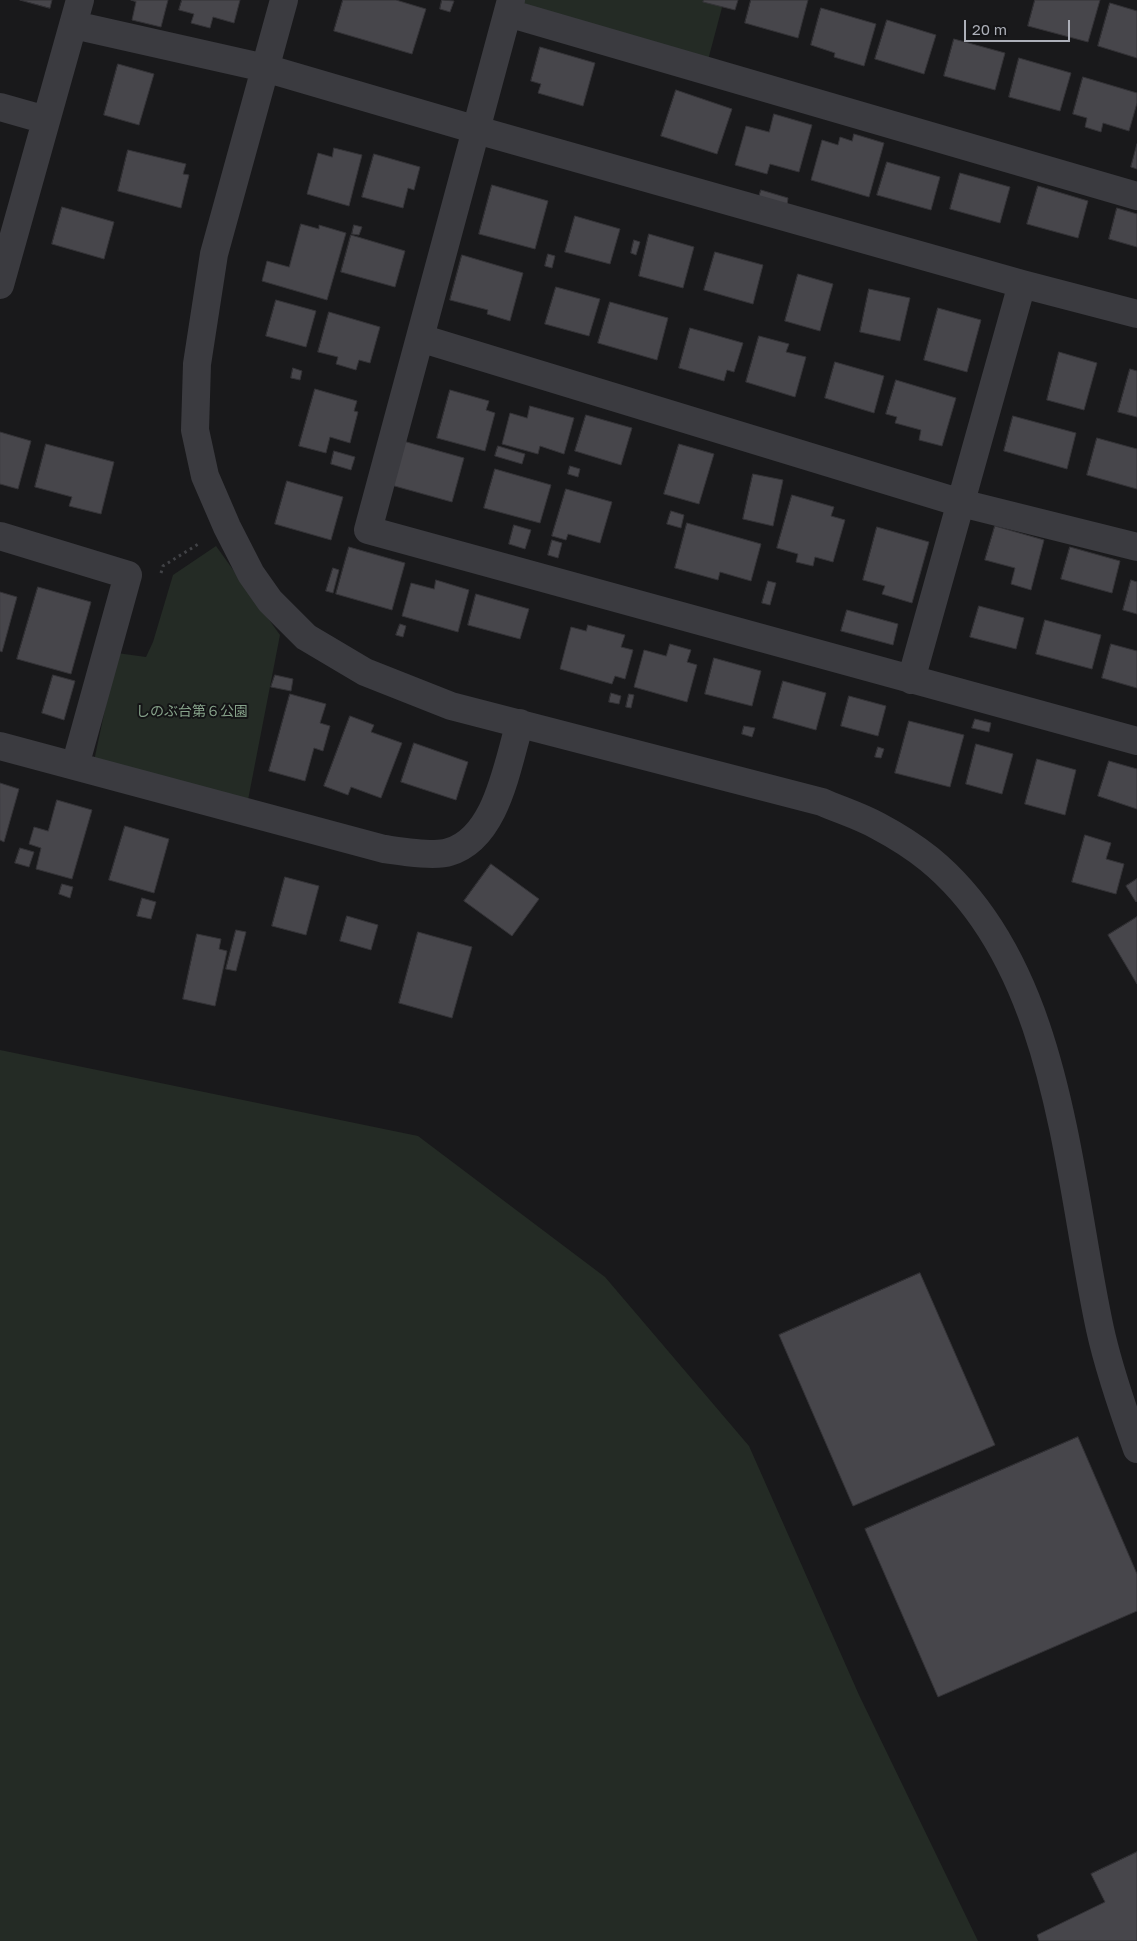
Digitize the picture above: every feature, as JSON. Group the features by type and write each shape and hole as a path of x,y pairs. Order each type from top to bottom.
{"street":[{"path":"284,0 214,254 197,364 195,430 205,476 227,528 250,574 270,602 306,636 365,672 451,706 822,802 878,825 929,860 964,894 998,942 1024,994 1052,1081 1073,1177 1100,1330 1120,1401 1137,1449"},
{"path":"1137,196 510,7 368,530 1137,741"},
{"path":"0,285 77,12 477,130 1022,284 1137,314"},
{"path":"0,107 46,120"},
{"path":"911,680 1022,284"},
{"path":"420,338 961,503 1137,547"},
{"path":"0,536 128,575 74,766"},
{"path":"0,746 384,849 448,853 468,843 486,824 494,808 520,723"}],"path":[{"path":"160,575 163,566 227,528"}],"green space":[{"path":"519,0 724,0 708,60 518,6"},
{"name":"しのぶ台第６公園","path":"216,546 280,635 248,800 94,761 117,653 146,657 153,642 173,575"},
{"path":"0,1050 418,1136 605,1277 749,1446 859,1695 978,1941 0,1941"}],"building":[{"path":"20,0 52,0 50,8"},
{"path":"131,0 168,0 161,27 132,20 136,2"},
{"path":"182,0 240,0 234,23 213,17 210,28 191,23 194,14 179,10"},
{"path":"343,0 396,0 426,9 412,54 334,31"},
{"path":"442,0 454,1 450,12 440,9"},
{"path":"704,0 738,0 735,10 703,2"},
{"path":"751,0 808,0 798,38 745,23"},
{"path":"1035,0 1100,0 1088,42 1028,26"},
{"path":"1110,3 1137,11 1137,58 1098,46"},
{"path":"821,8 876,24 864,66 834,57 835,53 811,45"},
{"path":"887,20 936,35 924,74 875,59"},
{"path":"954,39 1005,53 995,90 944,76"},
{"path":"540,47 595,63 583,106 538,93 541,84 531,81"},
{"path":"1019,58 1071,73 1060,111 1009,97"},
{"path":"118,64 154,74 139,125 104,115"},
{"path":"1083,77 1137,93 1137,103 1129,131 1103,123 1101,132 1085,127 1087,118 1073,114"},
{"path":"676,90 732,109 717,154 661,136"},
{"path":"774,114 812,125 799,172 770,164 767,174 735,165 746,126 769,132"},
{"path":"854,134 884,143 869,197 811,180 822,140 838,145 840,137 852,141"},
{"path":"1137,144 1137,169 1131,167"},
{"path":"334,148 362,155 349,206 307,194 318,153 332,157"},
{"path":"128,150 186,164 183,174 189,175 181,208 118,191"},
{"path":"374,154 420,167 414,190 408,188 403,208 362,197"},
{"path":"887,162 940,177 931,210 877,195"},
{"path":"960,173 1010,187 1000,223 950,209"},
{"path":"492,185 548,201 535,249 479,234"},
{"path":"1038,186 1088,201 1078,238 1027,224"},
{"path":"761,190 788,198 787,205 759,197"},
{"path":"62,207 114,222 104,259 52,244"},
{"path":"1117,208 1137,214 1137,247 1109,239"},
{"path":"575,216 620,229 610,264 565,252"},
{"path":"301,224 319,229 319,225 346,233 327,300 262,281 267,261 289,267"},
{"path":"354,225 362,227 359,235 352,234"},
{"path":"649,234 694,247 683,288 639,276"},
{"path":"351,235 405,251 395,287 341,272"},
{"path":"634,240 640,242 636,255 631,253"},
{"path":"715,252 763,265 753,304 704,290"},
{"path":"548,254 555,256 552,268 545,266"},
{"path":"462,255 523,273 510,321 487,314 488,310 450,300"},
{"path":"798,274 833,284 820,331 785,321"},
{"path":"556,287 600,299 589,336 545,324"},
{"path":"869,289 910,298 900,341 860,332"},
{"path":"276,300 316,311 306,347 266,336"},
{"path":"610,302 668,318 657,360 598,343"},
{"path":"938,308 981,320 967,372 924,360"},
{"path":"329,312 380,327 370,363 359,360 356,370 336,364 338,357 318,352"},
{"path":"690,328 743,343 734,372 727,370 724,381 679,368"},
{"path":"759,336 789,344 786,352 806,357 795,397 746,382"},
{"path":"1059,352 1097,363 1084,410 1047,400"},
{"path":"835,362 884,376 874,413 825,398"},
{"path":"293,368 302,371 300,380 291,378"},
{"path":"1130,369 1137,371 1137,417 1118,412"},
{"path":"896,380 956,398 942,446 919,440 921,430 895,423 897,417 886,414"},
{"path":"315,389 357,401 354,411 358,412 350,443 330,437 326,453 299,446"},
{"path":"450,390 489,401 486,410 495,413 485,451 437,438"},
{"path":"530,406 574,418 564,454 540,446 538,454 502,444 510,413 527,418"},
{"path":"586,415 632,428 621,465 575,451"},
{"path":"1013,416 1076,433 1067,469 1004,451"},
{"path":"0,432 31,441 18,489 0,484"},
{"path":"1097,438 1137,449 1137,489 1087,475"},
{"path":"403,441 464,458 452,502 391,485"},
{"path":"46,444 114,462 101,514 69,506 72,497 35,487"},
{"path":"679,444 714,454 699,504 664,494"},
{"path":"498,446 525,454 522,464 495,456"},
{"path":"334,451 355,457 351,470 331,464"},
{"path":"570,466 580,469 578,477 568,474"},
{"path":"495,469 551,485 540,523 484,508"},
{"path":"753,474 783,480 773,526 743,519"},
{"path":"287,481 343,497 331,540 275,524"},
{"path":"566,489 612,502 600,543 568,534 566,540 552,536"},
{"path":"792,495 834,507 831,516 845,520 833,562 815,557 813,566 796,562 798,554 777,548"},
{"path":"671,511 684,515 681,528 667,524"},
{"path":"687,523 761,544 751,581 720,572 718,580 675,568"},
{"path":"514,525 531,530 525,549 509,544"},
{"path":"995,526 1044,540 1031,590 1011,584 1015,568 985,560"},
{"path":"877,527 929,542 912,603 882,594 885,586 863,580"},
{"path":"552,540 562,543 558,558 548,555"},
{"path":"349,547 405,563 392,610 336,594"},
{"path":"1070,547 1120,561 1112,593 1061,579"},
{"path":"333,568 339,570 333,593 326,591"},
{"path":"436,580 469,590 458,632 402,616 411,583 434,589"},
{"path":"1131,580 1137,582 1137,614 1123,610"},
{"path":"768,581 776,583 770,605 762,603"},
{"path":"38,587 91,602 71,674 17,659"},
{"path":"0,592 17,597 2,652 0,651"},
{"path":"476,594 529,609 520,639 468,625"},
{"path":"979,606 1024,618 1016,649 970,637"},
{"path":"847,610 898,624 893,645 841,631"},
{"path":"1045,620 1101,635 1092,669 1036,654"},
{"path":"400,624 406,626 403,637 396,635"},
{"path":"588,625 625,635 621,647 633,650 625,679 615,676 612,684 560,669 571,627 586,631"},
{"path":"670,644 691,650 687,662 697,665 687,702 634,687 644,650 666,656"},
{"path":"1111,644 1137,651 1137,688 1102,678"},
{"path":"714,658 761,671 752,706 705,694"},
{"path":"53,675 75,681 64,720 42,713"},
{"path":"275,675 293,679 291,691 271,687"},
{"path":"783,681 826,693 816,730 773,718"},
{"path":"611,693 621,696 619,704 609,702"},
{"path":"290,694 326,704 320,723 330,726 323,751 314,748 305,781 269,771"},
{"path":"629,694 634,695 631,708 626,707"},
{"path":"849,696 886,706 878,736 841,726"},
{"path":"350,716 374,725 371,732 402,743 381,798 351,787 348,795 324,786"},
{"path":"975,719 991,723 989,732 972,728"},
{"path":"909,721 964,735 950,787 895,773"},
{"path":"744,726 755,728 752,737 742,734"},
{"path":"414,743 468,762 456,800 401,782"},
{"path":"976,744 1013,754 1002,794 966,784"},
{"path":"878,747 884,749 881,758 875,757"},
{"path":"1037,759 1076,770 1065,815 1025,804"},
{"path":"1109,761 1137,769 1137,809 1098,796"},
{"path":"0,783 19,789 4,842 0,840"},
{"path":"57,800 92,810 72,879 36,869 41,848 29,844 34,827 48,831"},
{"path":"125,826 169,839 154,893 109,880"},
{"path":"1085,835 1111,843 1106,859 1124,864 1116,894 1072,882"},
{"path":"20,848 34,852 29,867 15,863"},
{"path":"491,864 539,899 512,936 464,901"},
{"path":"285,877 319,886 306,935 272,926"},
{"path":"1137,879 1137,901 1136,902 1126,886"},
{"path":"62,884 73,887 70,898 59,894"},
{"path":"142,898 156,902 151,919 137,916"},
{"path":"347,916 378,925 371,950 340,941"},
{"path":"1137,917 1137,984 1108,935"},
{"path":"236,930 246,932 236,971 226,969"},
{"path":"418,932 472,947 452,1018 399,1003"},
{"path":"197,934 221,939 219,949 227,951 215,1006 183,999"},
{"path":"920,1273 995,1445 853,1506 779,1335"},
{"path":"1078,1437 1137,1574 1137,1611 938,1697 865,1529"},
{"path":"1137,1852 1137,1941 1039,1941 1037,1935 1105,1902 1091,1874"}]}
